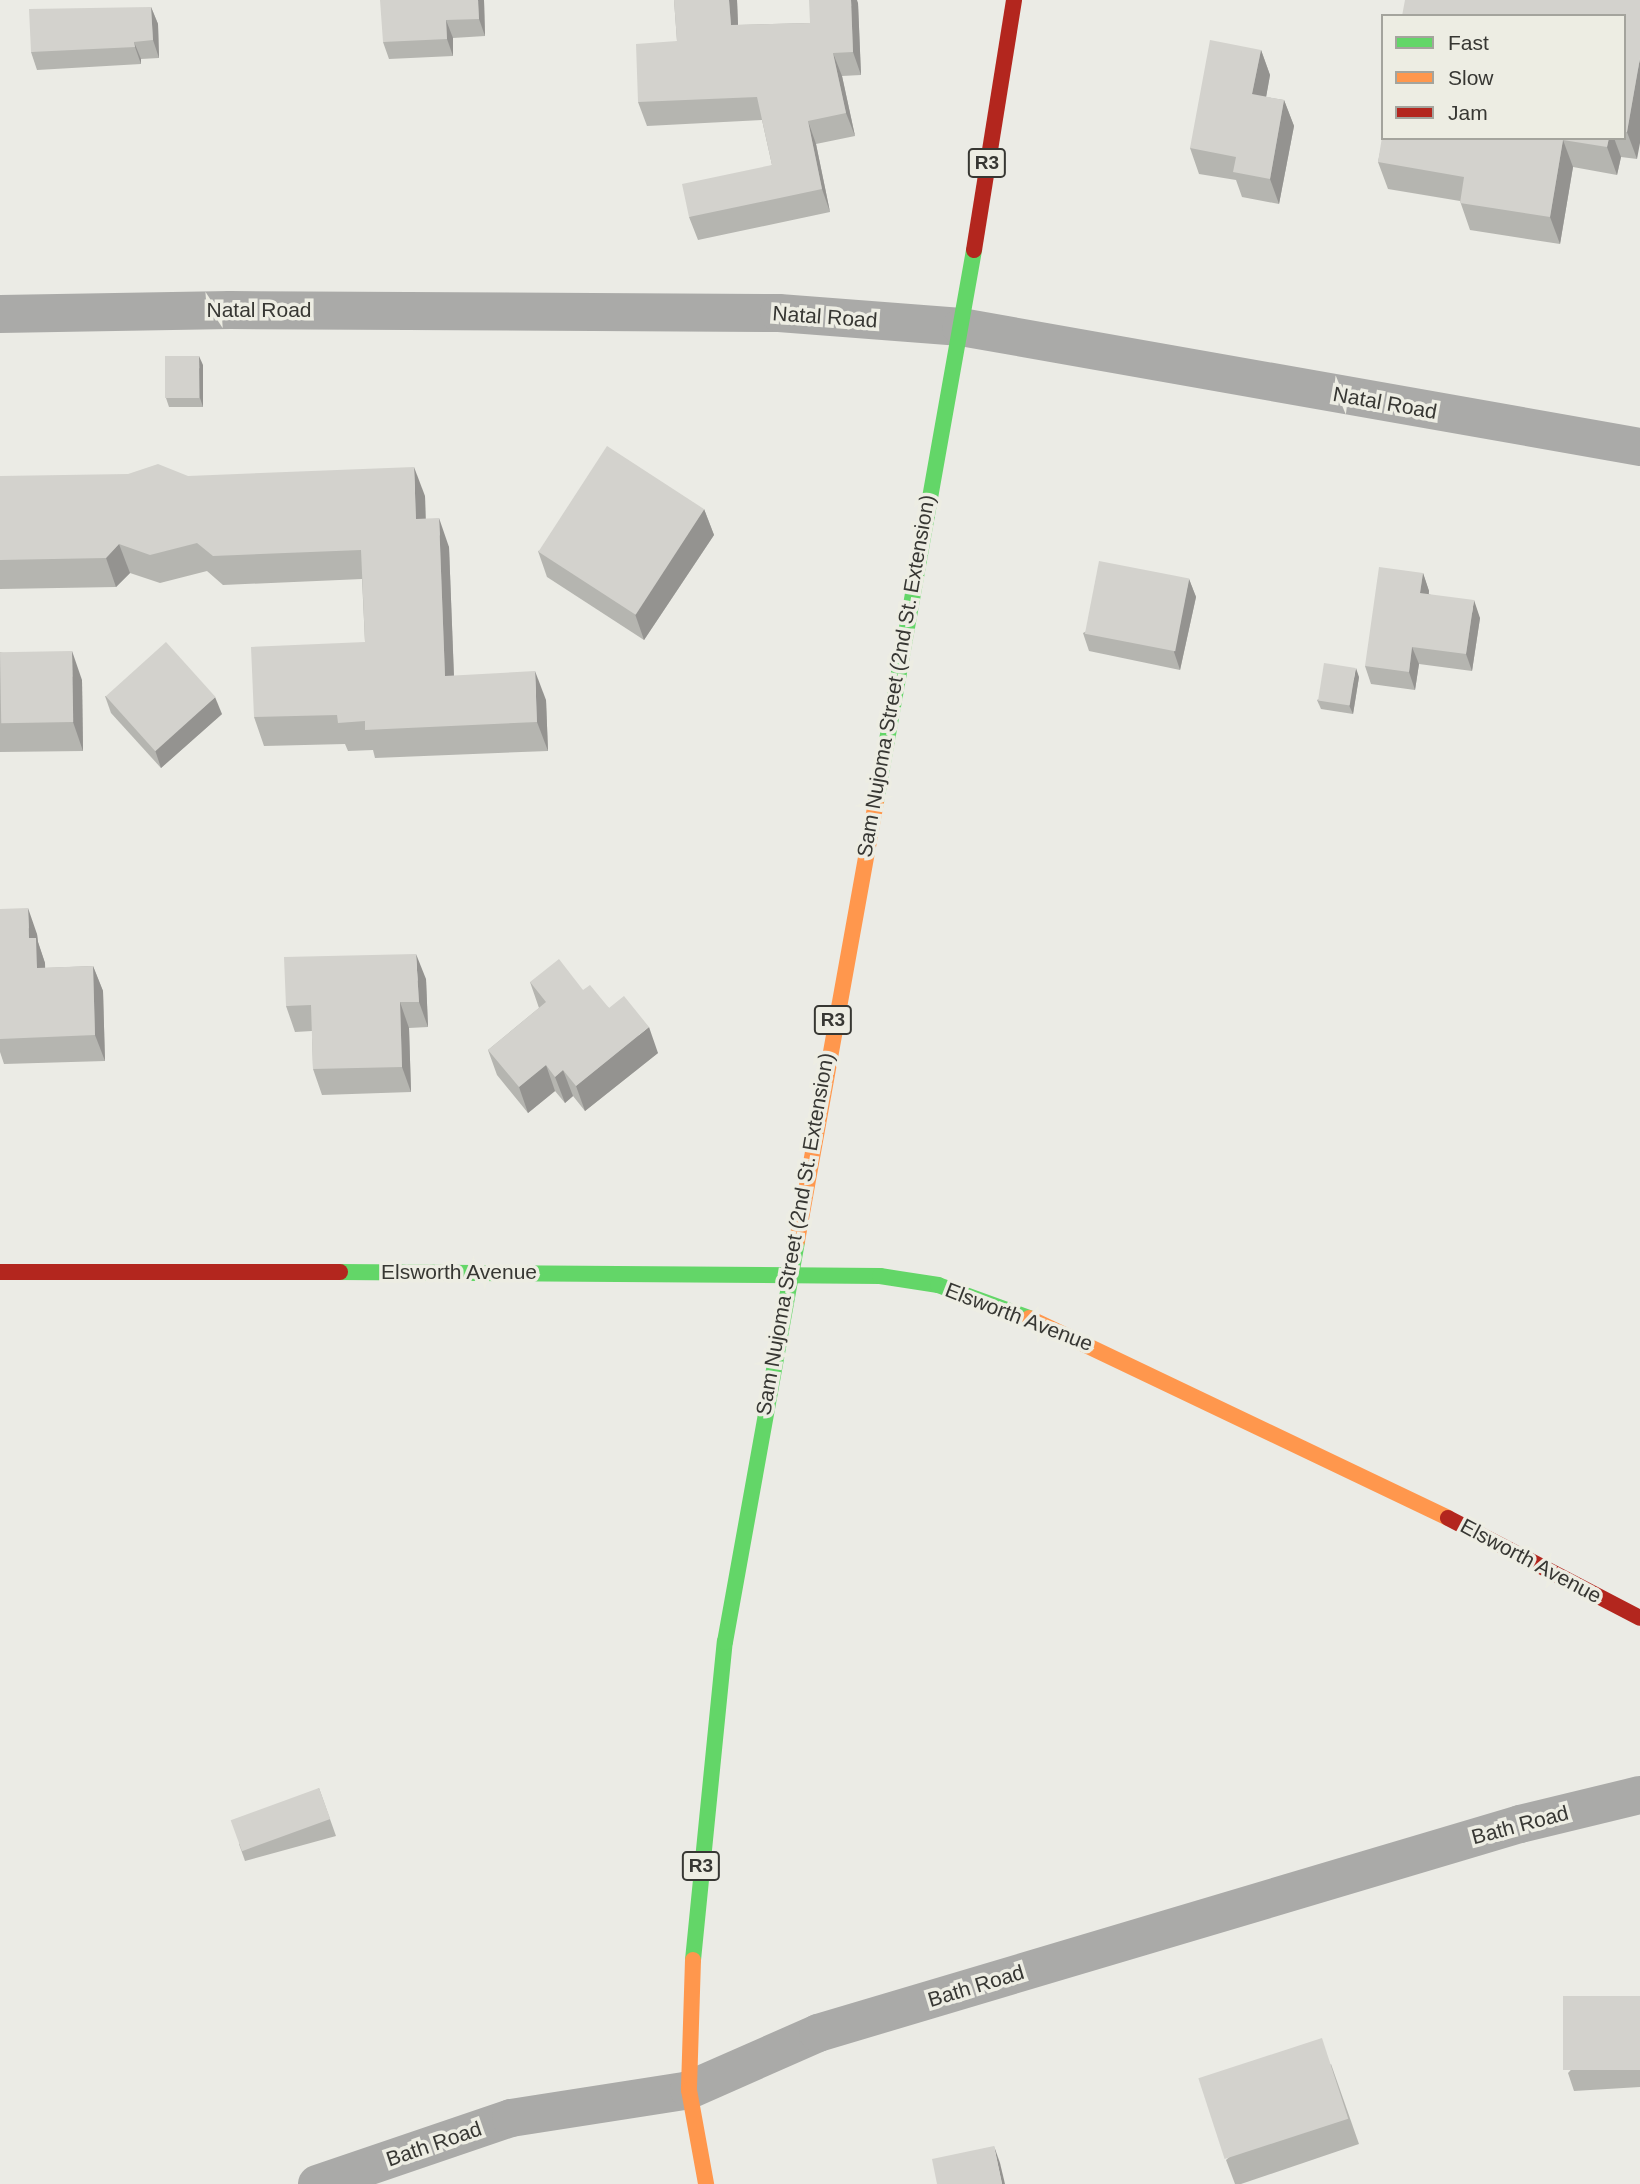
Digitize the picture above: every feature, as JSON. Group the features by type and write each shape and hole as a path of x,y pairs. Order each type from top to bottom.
{"main road":[{"name":"Sam Nujoma Street (2nd St. Extension)","path":"706,2184 690,2090 694,1935 724,1642 788,1273 961,327 1014,0"},
{"name":"Elsworth Avenue","path":"0,1272 788,1273 880,1276 938,1285 1008,1309 1115,1356 1433,1510 1640,1618"}],"street":[{"name":"Natal Road","path":"0,314 230,310 779,313 961,327 1640,447"},
{"name":"Bath Road","path":"317,2184 511,2118 690,2090 818,2033 1520,1824 1640,1795"}],"building":[{"path":"380,0 478,0 479,19 446,20 447,39 383,42"},
{"path":"674,0 729,0 731,25 810,23 809,0 851,0 853,52 833,53 846,113 808,121 822,189 689,217 682,184 772,165 757,97 638,102 636,44 677,41"},
{"path":"1405,0 1640,0 1640,58 1627,132 1626,14 1402,14"},
{"path":"151,7 153,40 134,42 135,47 31,52 29,9"},
{"path":"1210,40 1261,50 1252,94 1284,100 1270,179 1233,172 1236,157 1190,148"},
{"path":"1382,140 1563,140 1550,217 1460,203 1464,177 1378,162"},
{"path":"1563,140 1609,140 1607,147"},
{"path":"165,356 199,356 199,398 165,398"},
{"path":"607,446 704,509 636,615 538,552"},
{"path":"158,464 188,476 414,467 416,519 439,518 445,676 535,671 537,722 365,730 365,721 338,723 337,715 254,717 251,647 365,642 361,550 213,556 197,543 150,555 119,544 106,558 0,560 0,476 128,474"},
{"path":"1099,561 1189,579 1175,651 1085,634"},
{"path":"1379,567 1423,573 1420,593 1474,600 1466,654 1412,647 1409,672 1365,666"},
{"path":"166,642 216,697 155,751 106,696"},
{"path":"72,651 73,722 1,723 0,652"},
{"path":"1324,663 1356,668 1350,706 1318,701"},
{"path":"28,908 29,938 36,938 37,968 93,966 95,1035 0,1039 0,909"},
{"path":"416,954 419,1002 400,1002 402,1067 313,1069 311,1005 286,1006 284,957"},
{"path":"559,959 583,990 590,985 609,1008 624,996 649,1027 576,1086 563,1070 555,1077 546,1065 519,1087 488,1050 546,1002 530,982"},
{"path":"319,1788 330,1819 242,1851 231,1820"},
{"path":"1563,1996 1640,1996 1640,2070 1563,2070"},
{"path":"1322,2038 1348,2119 1225,2159 1198,2078"},
{"path":"994,2146 1002,2184 937,2184 932,2159"}],"traffic: fast":[{"path":"876,802 974,250"},
{"path":"693,1960 725,1642 797,1241"},
{"path":"340,1272 880,1276 938,1285 1029,1318"}],"traffic: slow":[{"path":"797,1241 876,802"},
{"path":"1029,1318 1448,1518"},
{"path":"693,1960 689,2090 706,2184"}],"traffic: jam":[{"path":"974,250 1014,0"},
{"path":"0,1272 340,1272"},
{"path":"1448,1518 1640,1618"}]}
